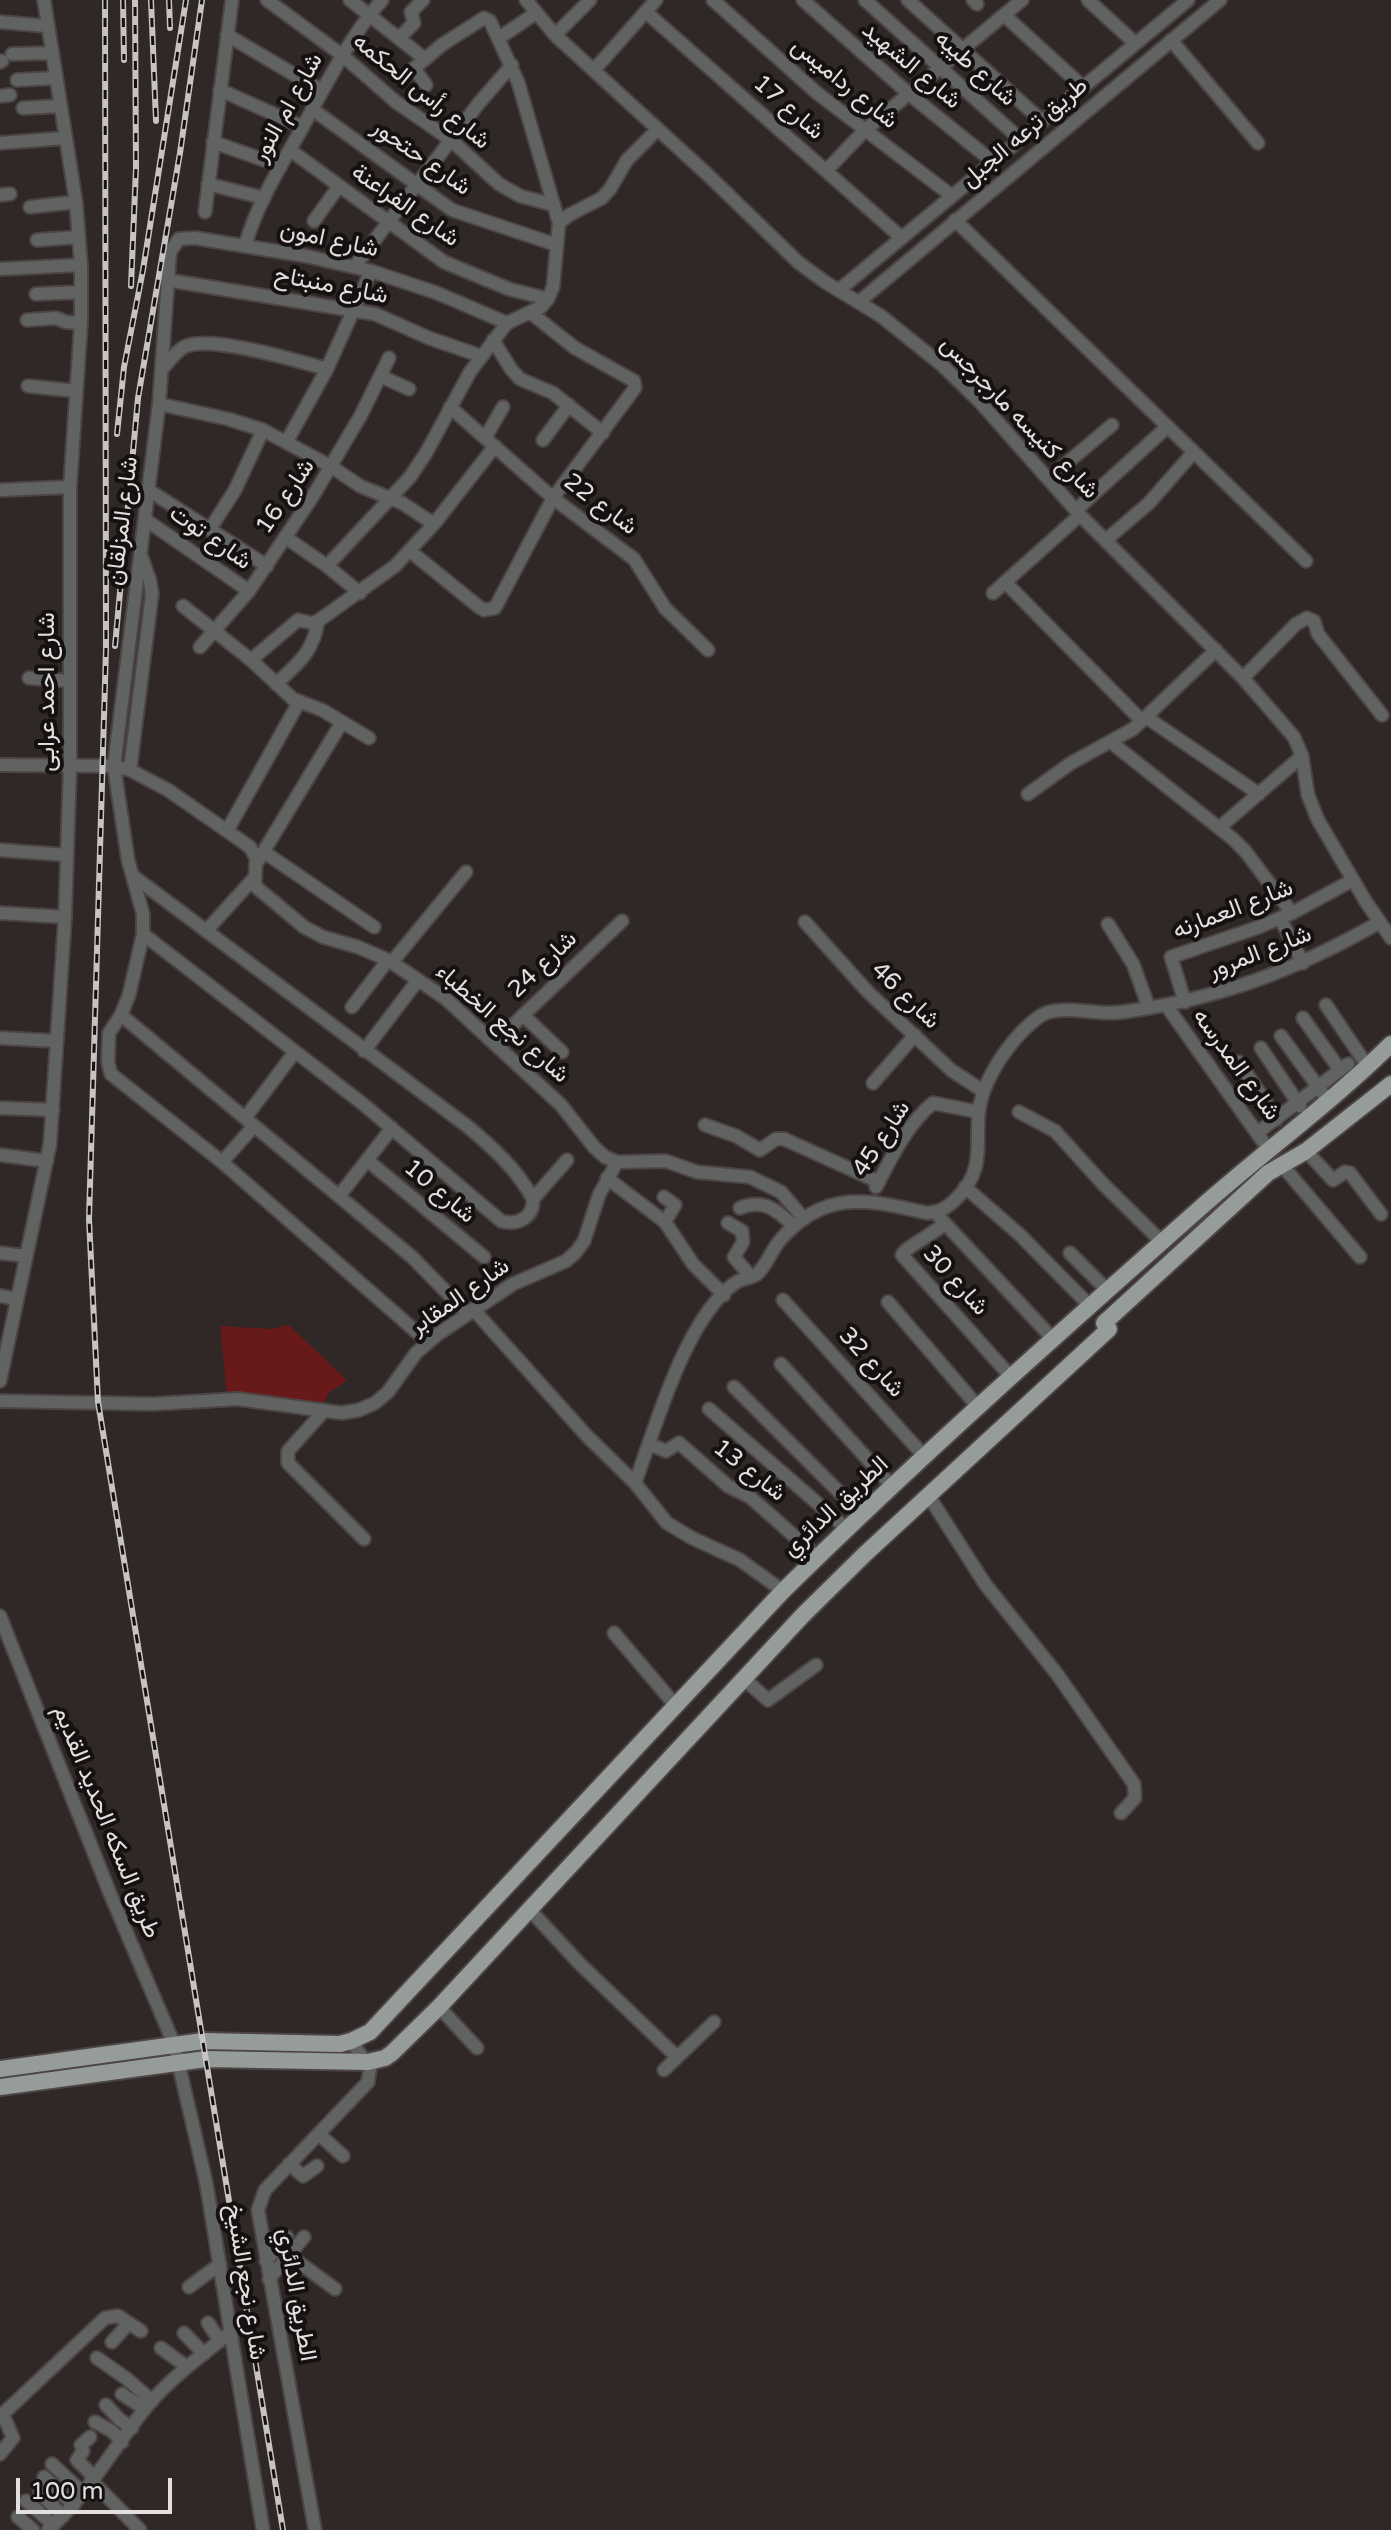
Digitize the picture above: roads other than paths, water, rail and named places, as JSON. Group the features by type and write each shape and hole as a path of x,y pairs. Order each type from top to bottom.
{"main road":[{"name":"الطريق الدائري","path":"0,2069 203,2041 329,2044 351,2041 379,2025 818,1557 1162,1242 1329,1102 1391,1044"},
{"path":"0,2087 206,2059 368,2062 392,2053 439,2007 812,1606 1109,1329 1104,1323 1281,1164 1306,1151 1391,1084"},
{"path":"976,1411 993,1435"},
{"path":"646,1739 667,1760"}],"street":[{"name":"شارع احمد عرابى","path":"0,1381 47,1161 53,1110 65,917 70,764 70,487 81,323 81,265 76,202 44,0"},
{"path":"205,212 232,0"},
{"name":"شارع رأس الحكمه","path":"267,0 342,55 396,102 451,140 499,184 520,196 554,205"},
{"path":"350,0 425,59"},
{"name":"شارع ام النور","path":"245,246 264,198 342,55 382,0"},
{"path":"399,38 414,23 410,13 423,0"},
{"name":"شارع كنيسه مارجرجس","path":"526,0 555,35 799,263 860,301 923,348 962,383 1078,512 1243,678 1294,737 1302,756 1312,808 1391,938"},
{"path":"555,35 590,0"},
{"path":"594,70 656,0"},
{"name":"شارع رداميس","path":"713,0 770,53 864,131 952,196"},
{"name":"شارع الشهيد","path":"803,0 908,93 993,162"},
{"name":"شارع طيبه","path":"865,0 1020,139"},
{"path":"908,0 1042,121"},
{"path":"1088,0 1135,43"},
{"name":"طريق ترعه الجبل","path":"839,290 1188,0"},
{"name":"طريق ترعه الجبل","path":"860,301 1220,0"},
{"path":"826,171 864,131 1019,1"},
{"name":"شارع 17","path":"646,12 902,238"},
{"path":"499,38 536,13"},
{"path":"1004,15 1080,90 1089,107"},
{"path":"327,566 392,499 426,453 450,407 493,340 507,323 531,313 548,299 553,287 559,223 512,65 490,21 484,18 410,72 426,85"},
{"path":"0,22 46,26"},
{"path":"227,35 322,91"},
{"path":"1171,40 1258,143"},
{"path":"5,59 50,53"},
{"path":"355,266 512,65"},
{"path":"17,80 55,78"},
{"path":"220,90 303,127"},
{"path":"23,108 60,106"},
{"name":"شارع حتحور","path":"312,109 442,204 464,216 557,245"},
{"path":"559,223 602,198 627,160 658,129"},
{"path":"0,143 66,138"},
{"path":"213,142 281,166"},
{"name":"شارع الفراعنة","path":"290,150 444,262 509,289 548,299"},
{"path":"208,184 264,198"},
{"path":"314,221 339,186"},
{"path":"30,207 76,202"},
{"path":"955,220 1306,561"},
{"path":"37,240 79,237"},
{"name":"شارع امون","path":"167,280 170,252 179,239 195,238 355,266 437,293 507,323"},
{"path":"0,269 81,265"},
{"path":"287,441 327,369 371,271"},
{"name":"شارع منبتاح","path":"167,280 355,309 481,356"},
{"name":"شارع المزلقان","path":"167,280 150,491 114,766 132,875 139,894 143,934 129,995 109,1033 108,1062 111,1074 222,1162 428,1342"},
{"path":"36,294 81,292"},
{"path":"410,551 479,607 489,610 498,604 553,498 635,388 635,383 575,348 531,313"},
{"path":"27,320 59,318 81,323"},
{"path":"493,340 520,379 553,393 603,433"},
{"path":"162,369 185,347 198,343 270,353 327,369"},
{"name":"شارع 16","path":"200,647 249,591 332,467 389,358"},
{"path":"380,376 409,389"},
{"path":"28,386 76,391"},
{"path":"159,404 263,430 434,524"},
{"path":"543,440 569,405"},
{"name":"شارع 22","path":"450,407 553,498 634,559 665,608 708,650"},
{"path":"251,660 298,620 318,621 360,593 410,551 434,524 490,442 503,407"},
{"path":"1048,479 1112,425"},
{"path":"993,593 1166,428"},
{"path":"210,529 235,490 263,430"},
{"path":"1106,540 1149,503 1193,453"},
{"path":"0,490 70,487"},
{"path":"150,491 267,566"},
{"name":"شارع توت","path":"146,520 249,591"},
{"path":"285,537 360,593"},
{"path":"130,770 152,594 141,555"},
{"path":"1005,582 1144,719 1259,794"},
{"path":"183,606 299,702 311,705 369,738"},
{"path":"1243,678 1296,624 1307,618 1314,621 1318,634 1382,715"},
{"path":"276,684 308,652 318,621"},
{"path":"1028,794 1071,763 1112,743 1144,719 1216,650"},
{"path":"29,678 70,681"},
{"path":"227,831 299,702"},
{"path":"206,931 255,871 342,722"},
{"path":"1112,743 1245,851 1286,916 1303,963"},
{"path":"1219,828 1302,756"},
{"name":"شارع نجع الخطباء","path":"0,765 114,766 130,770 168,790 250,847 256,858 259,891 304,927 390,961 445,998 561,1105 594,1147 617,1162"},
{"path":"0,850 67,855"},
{"path":"264,852 374,927"},
{"path":"352,1007 466,872"},
{"path":"132,875 488,1143 525,1184 533,1199 528,1216 520,1221 501,1221 392,1128 143,934"},
{"name":"شارع العمارنه","path":"1185,1002 1171,957 1286,916 1353,880"},
{"path":"0,913 65,917"},
{"name":"شارع 24","path":"495,1042 622,921"},
{"name":"شارع 46","path":"805,922 868,992 961,1079 983,1091"},
{"name":"شارع المرور","path":"965,1187 976,1167 979,1151 979,1112 983,1091 1007,1049 1023,1030 1053,1009 1105,1014 1185,1002 1245,986 1303,963 1380,922"},
{"path":"1108,924 1133,964 1149,1008"},
{"path":"364,1051 418,980"},
{"name":"شارع المدرسه","path":"1166,1005 1269,1150"},
{"path":"1326,1005 1368,1067"},
{"path":"121,1015 412,1257 470,1311 635,1483 667,1523 740,1560 783,1591"},
{"path":"523,1015 562,1052"},
{"path":"1257,1133 1344,1067 1303,1018"},
{"path":"873,1083 915,1035"},
{"path":"1281,1036 1329,1102"},
{"path":"0,1038 57,1041"},
{"path":"1261,1048 1309,1119"},
{"path":"222,1162 294,1053"},
{"path":"1239,1062 1277,1119"},
{"name":"شارع 45","path":"869,1200 915,1122 933,1103 979,1112"},
{"path":"0,1108 53,1110"},
{"path":"1019,1112 1032,1116 1055,1131 1162,1242"},
{"path":"705,1125 736,1136 760,1150 776,1139 784,1139 879,1182"},
{"path":"339,1196 392,1128"},
{"path":"1306,1151 1333,1180 1345,1172 1350,1173 1381,1214"},
{"path":"0,1155 47,1161"},
{"name":"شارع 10","path":"367,1160 484,1257"},
{"path":"533,1199 567,1160"},
{"path":"617,1162 666,1161 697,1172 750,1177 781,1192 799,1222"},
{"name":"شارع المقابر","path":"0,1401 153,1404 238,1399 351,1412 375,1403 388,1392 428,1342 470,1311 523,1279 566,1261 576,1252 584,1241 607,1178 617,1162"},
{"path":"1281,1164 1360,1257"},
{"path":"607,1178 665,1222 693,1264 724,1295"},
{"path":"635,1483 686,1349 705,1318 735,1283 751,1277 762,1268 780,1240 799,1222 836,1204 869,1200 935,1213 947,1207 965,1187 1020,1235 1091,1307"},
{"path":"664,1197 675,1205 665,1222"},
{"path":"740,1208 765,1204 799,1222"},
{"path":"935,1213 1054,1340"},
{"path":"728,1223 742,1231 743,1242 734,1257 751,1277"},
{"name":"شارع 30","path":"945,1223 923,1241 906,1249 902,1255 1012,1378"},
{"path":"0,1253 26,1256"},
{"path":"1070,1253 1108,1291"},
{"path":"0,1296 17,1299"},
{"name":"شارع 32","path":"783,1300 925,1457"},
{"path":"888,1302 976,1411"},
{"path":"781,1364 892,1486"},
{"path":"734,1387 862,1515"},
{"path":"709,1409 847,1529"},
{"path":"324,1411 288,1451 288,1463 364,1539"},
{"name":"شارع 13","path":"649,1444 666,1451 679,1443 728,1486 750,1497 818,1557"},
{"path":"928,1495 985,1584 1057,1674 1134,1784 1135,1798 1121,1813"},
{"name":"طريق السكه الحديد القديم","path":"0,1616 105,1881 174,2044"},
{"path":"614,1633 676,1706"},
{"path":"743,1678 770,1700 816,1665"},
{"path":"529,1909 580,1964 677,2057"},
{"path":"439,2007 477,2048"},
{"path":"664,2070 714,2022"},
{"path":"351,2041 368,2062"},
{"name":"شارع نجع الشيخ","path":"174,2044 201,2156 263,2530"},
{"name":"الطريق الدائري","path":"315,2530 258,2210 265,2190 368,2082 368,2062"},
{"path":"319,2134 343,2156"},
{"path":"289,2164 303,2176 317,2166"},
{"path":"266,2261 287,2237"},
{"path":"269,2279 304,2237"},
{"path":"289,2255 335,2289"},
{"path":"189,2287 220,2264"},
{"path":"0,2454 13,2438 4,2413 105,2318 118,2316 141,2331"},
{"path":"112,2342 129,2323"},
{"path":"208,2323 220,2341"},
{"path":"55,2524 74,2505 148,2405 187,2367 231,2332"},
{"path":"184,2333 204,2354"},
{"path":"161,2348 187,2367"},
{"path":"101,2365 148,2405"},
{"path":"122,2394 148,2405"},
{"path":"106,2405 132,2428"},
{"path":"95,2422 112,2431 122,2442"},
{"path":"90,2437 81,2445 83,2451 72,2454 140,2530"},
{"path":"52,2464 83,2493"},
{"path":"44,2477 74,2505"},
{"path":"40,2493 55,2524"},
{"path":"26,2501 55,2524"},
{"path":"18,2517 33,2530"}],"railway":[{"path":"105,0 106,649 89,1219 98,1402 283,2530"},
{"path":"123,0 124,60"},
{"path":"131,286 136,168 135,0"},
{"path":"151,0 156,121"},
{"path":"169,0 170,28"},
{"path":"117,434 124,367 143,270 186,0"},
{"path":"115,646 138,398 180,153 202,0"}]}
